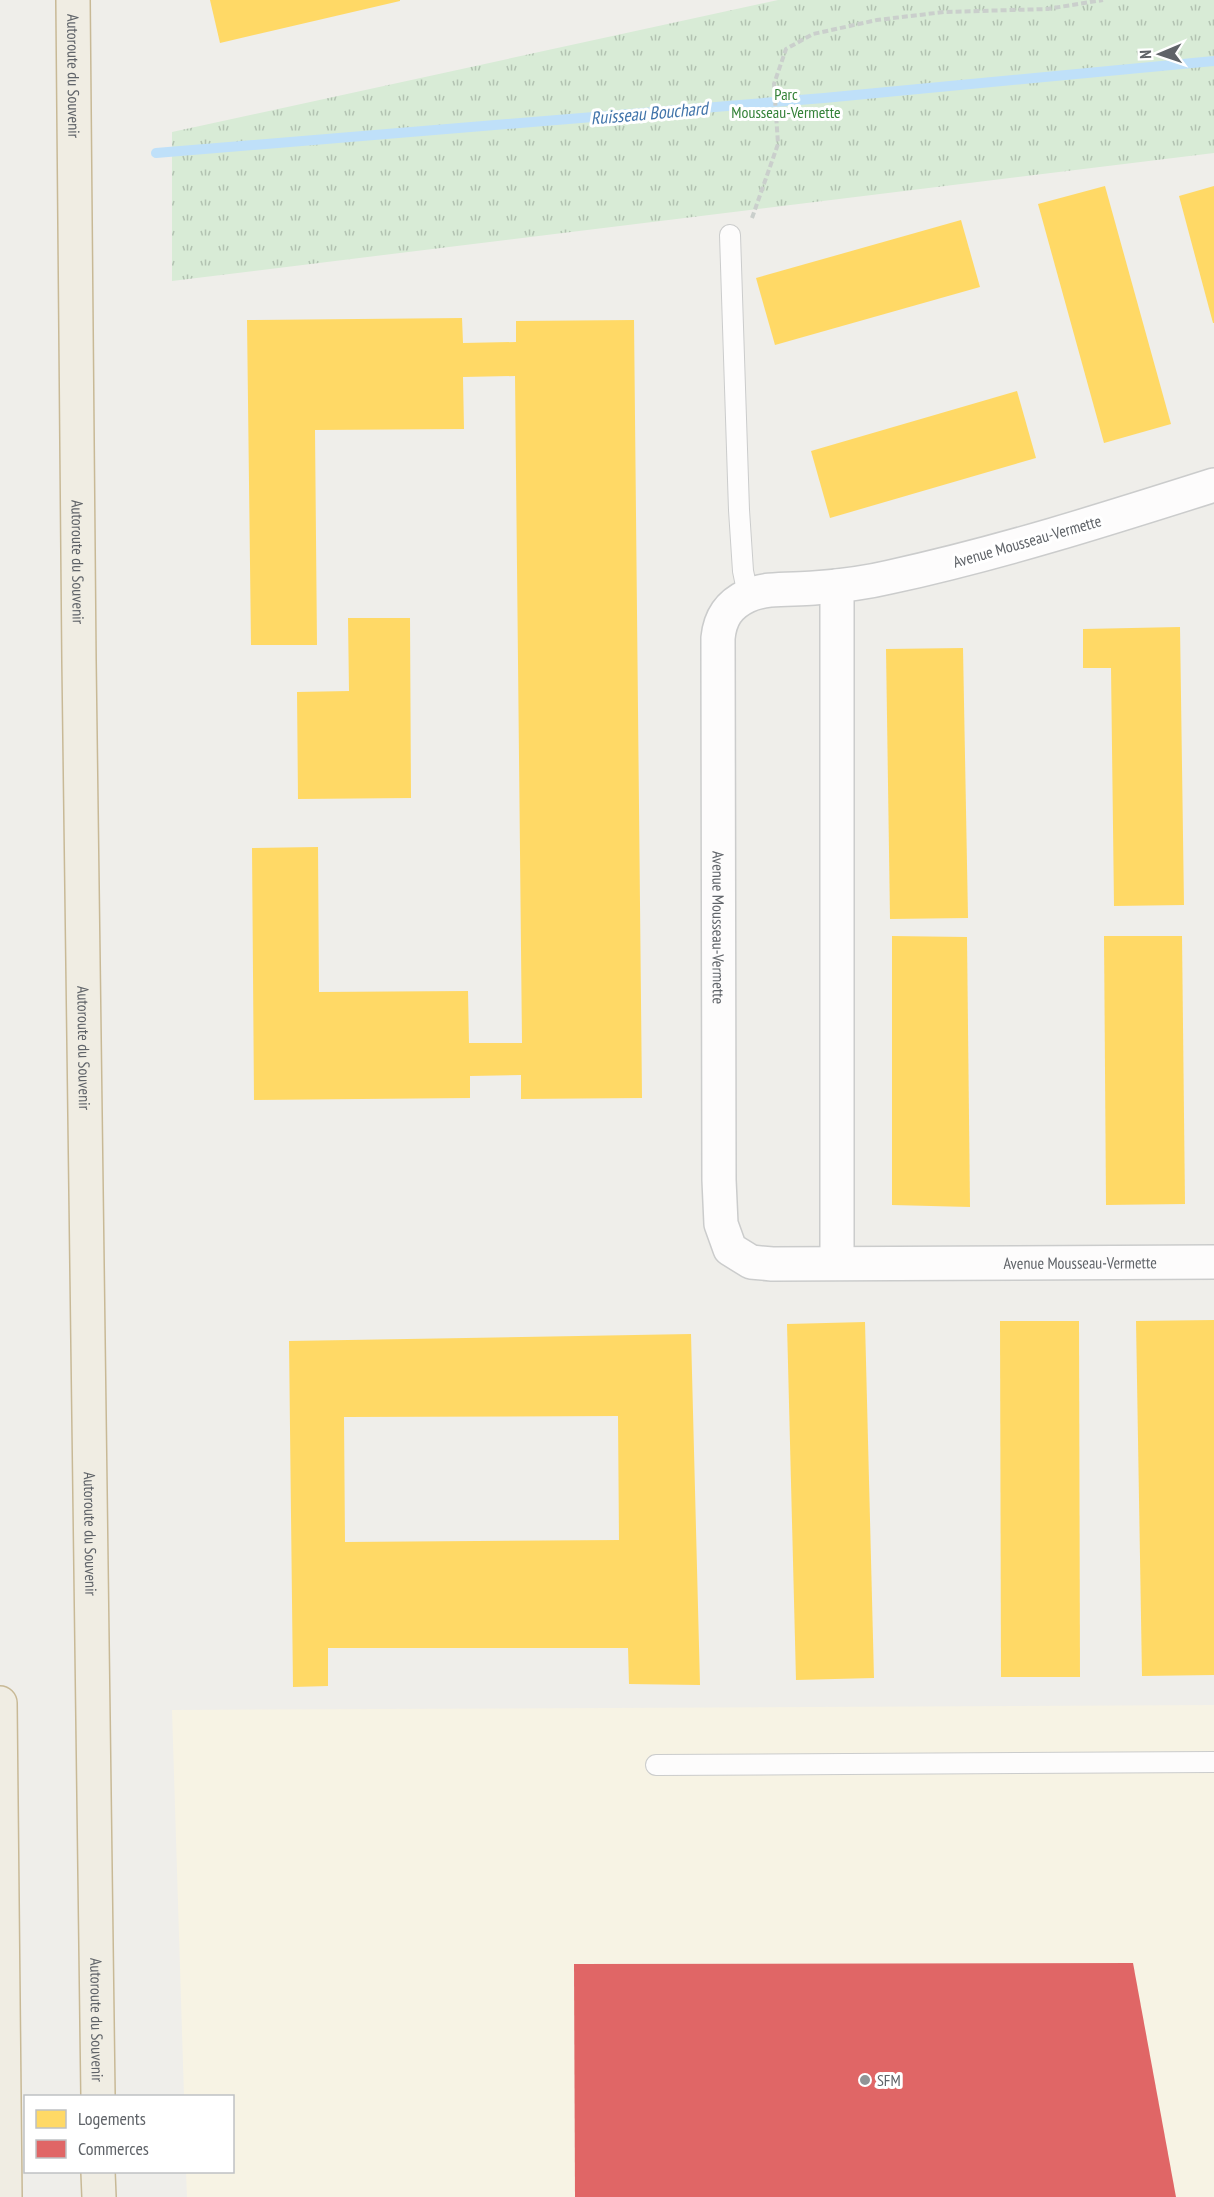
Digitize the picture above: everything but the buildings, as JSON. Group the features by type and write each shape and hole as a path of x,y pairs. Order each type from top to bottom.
{"highway":[{"name":"Autoroute du Souvenir","path":"73,0 79,660 98,2095"},
{"path":"0,1703 5,2197"},
{"path":"98,2173 99,2197"}],"street":[{"name":"Avenue Mousseau-Vermette","path":"1214,485 993,553 889,577 837,586 766,591 748,595 732,604 724,614 719,626 718,638 719,1180 722,1224 730,1249 751,1262 772,1264 1214,1262"},
{"path":"837,586 837,1263"}],"lane":[{"path":"730,235 742,571 748,595"},
{"path":"656,1765 1214,1761"}],"path":[{"path":"730,235 751,219 778,144 774,84 786,49 813,34 877,20 944,12 1047,9 1103,0"}],"shaded area":[{"path":"1214,1705 1214,2197 187,2197 186,2173 234,2173 234,2095 184,2095 172,1710"}],"green space":[{"name":"Parc Mousseau-Vermette","path":"778,0 1214,0 1214,153 172,281 172,132"}],"waterway":[{"name":"Ruisseau Bouchard","path":"156,153 824,98 1214,61"}],"place":[{"name":"SFM","path":"865,2080"}]}
